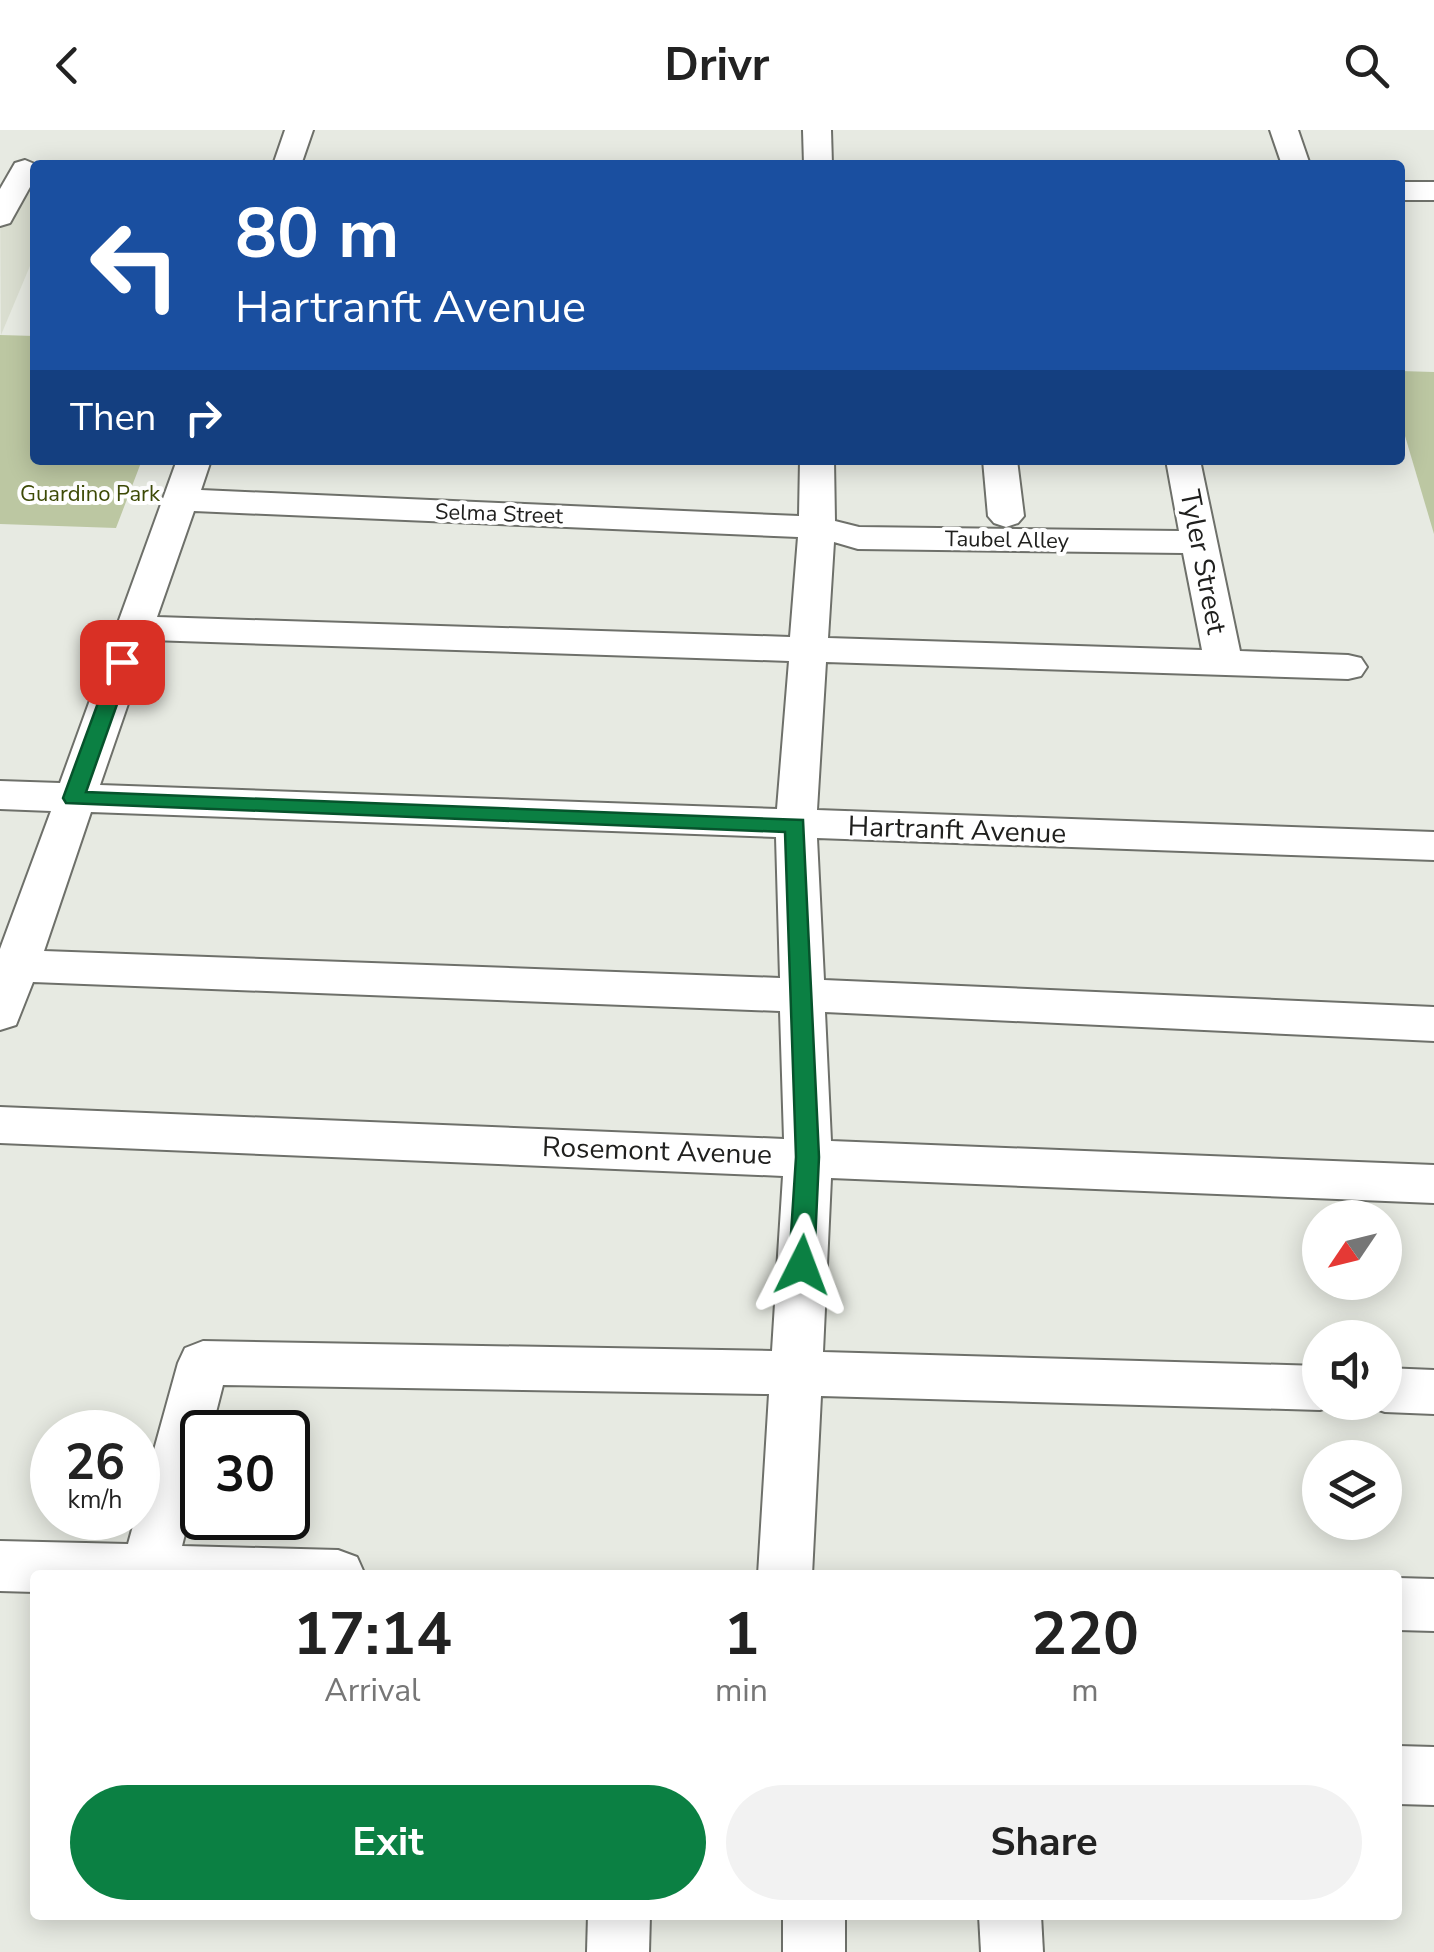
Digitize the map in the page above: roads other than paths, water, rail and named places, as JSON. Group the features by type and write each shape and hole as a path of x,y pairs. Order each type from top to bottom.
{"street":[{"path":"289,160 299,130"},
{"path":"817,130 818,160"},
{"path":"1284,130 1294,160"},
{"path":"0,218 20,169"},
{"path":"1405,191 1434,191"},
{"path":"0,1013 8,965 74,798 192,465"},
{"path":"785,1570 808,1157 796,825 817,465"},
{"path":"1001,465 1006,516"},
{"name":"Tyler Street","path":"1184,465 1223,664"},
{"name":"Selma Street","path":"181,500 816,528"},
{"name":"Taubel Alley","path":"816,528 858,538 1199,542"},
{"path":"135,628 1348,667"},
{"name":"Hartranft Avenue","path":"0,795 1434,846"},
{"path":"8,965 802,994 1434,1024"},
{"name":"Rosemont Avenue","path":"0,1124 1434,1184"},
{"path":"0,1566 149,1570 203,1363 796,1373 1302,1387"},
{"path":"1402,1391 1434,1392"},
{"path":"1402,1604 1434,1605"},
{"path":"1402,1775 1434,1776"},
{"path":"618,1920 618,1952"},
{"path":"814,1920 814,1952"},
{"path":"1010,1920 1012,1952"}],"park label":[{"name":"Guardino Park","path":"90,494"}]}
